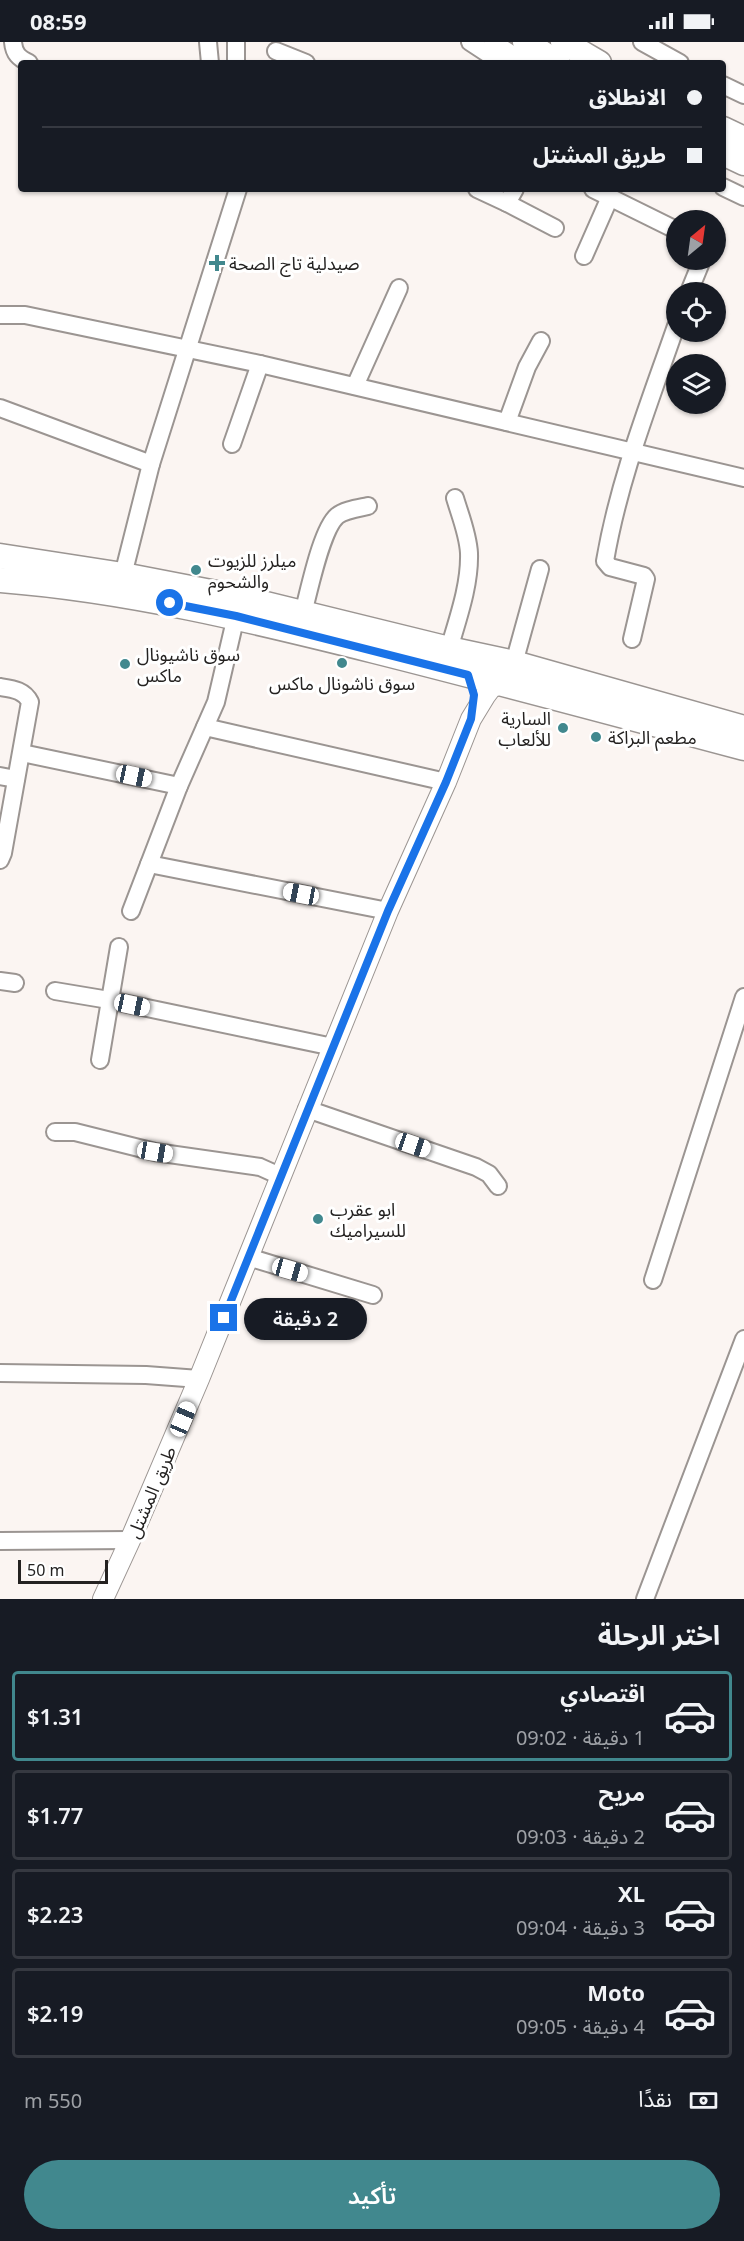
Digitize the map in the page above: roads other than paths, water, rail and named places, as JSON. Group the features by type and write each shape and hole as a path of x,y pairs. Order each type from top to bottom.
{"highway":[{"path":"525,42 553,60"},
{"path":"563,42 594,60"},
{"path":"726,130 744,139"},
{"path":"726,154 744,163"},
{"path":"0,556 123,575 237,597 449,649 508,673 744,748"},
{"path":"0,580 148,599 236,616 468,675 508,673 744,728"}],"main road":[{"name":"طريق المشتل","path":"103,1599 199,1379 388,911 446,782 471,719 491,688 508,673"},
{"name":"طريق المشتل","path":"468,675 474,695 471,719"}],"street":[{"path":"13,42 13,50 23,60"},
{"path":"208,42 210,60"},
{"path":"236,42 236,60"},
{"path":"470,42 497,60"},
{"path":"494,42 521,60"},
{"path":"642,42 675,60"},
{"path":"276,52 298,60"},
{"path":"726,86 743,92"},
{"path":"726,188 744,196"},
{"path":"123,575 151,464 237,192"},
{"path":"492,192 511,196 555,228"},
{"path":"599,192 666,225"},
{"path":"584,256 610,198"},
{"path":"355,386 399,288"},
{"path":"0,315 25,315 188,348 744,478"},
{"path":"507,422 528,367 541,341"},
{"path":"632,639 646,579 644,576 610,567 605,561 614,515 631,452 670,342"},
{"path":"232,444 260,364"},
{"path":"0,408 151,464"},
{"path":"449,649 464,595 469,550 455,498"},
{"path":"303,613 318,559 328,531 337,516 368,506"},
{"path":"508,673 540,569"},
{"path":"131,911 179,786 216,702 236,616"},
{"path":"0,687 20,691 27,696 30,702 22,753 8,777 3,853 0,860"},
{"path":"205,727 446,782"},
{"path":"22,753 179,786"},
{"path":"149,864 388,911"},
{"path":"100,1060 119,947"},
{"path":"55,991 109,1000 333,1047"},
{"path":"653,1280 744,996"},
{"path":"307,1109 476,1167 489,1174 498,1186"},
{"path":"54,1132 75,1132 155,1152 260,1167 280,1176"},
{"path":"248,1257 373,1295"},
{"path":"645,1599 744,1339"},
{"path":"0,1373 146,1375 199,1379"},
{"path":"0,1541 130,1540"}],"place":[{"name":"صيدلية تاج الصحة","path":"217,263"},
{"name":"ميلرز للزيوت والشحوم","path":"196,570"},
{"name":"سوق ناشونال ماكس","path":"342,663"},
{"name":"سوق ناشيونال ماكس","path":"125,664"},
{"name":"السارية للألعاب","path":"563,728"},
{"name":"مطعم البراكة","path":"596,737"},
{"name":"ابو عقرب للسيراميك","path":"318,1219"}]}
